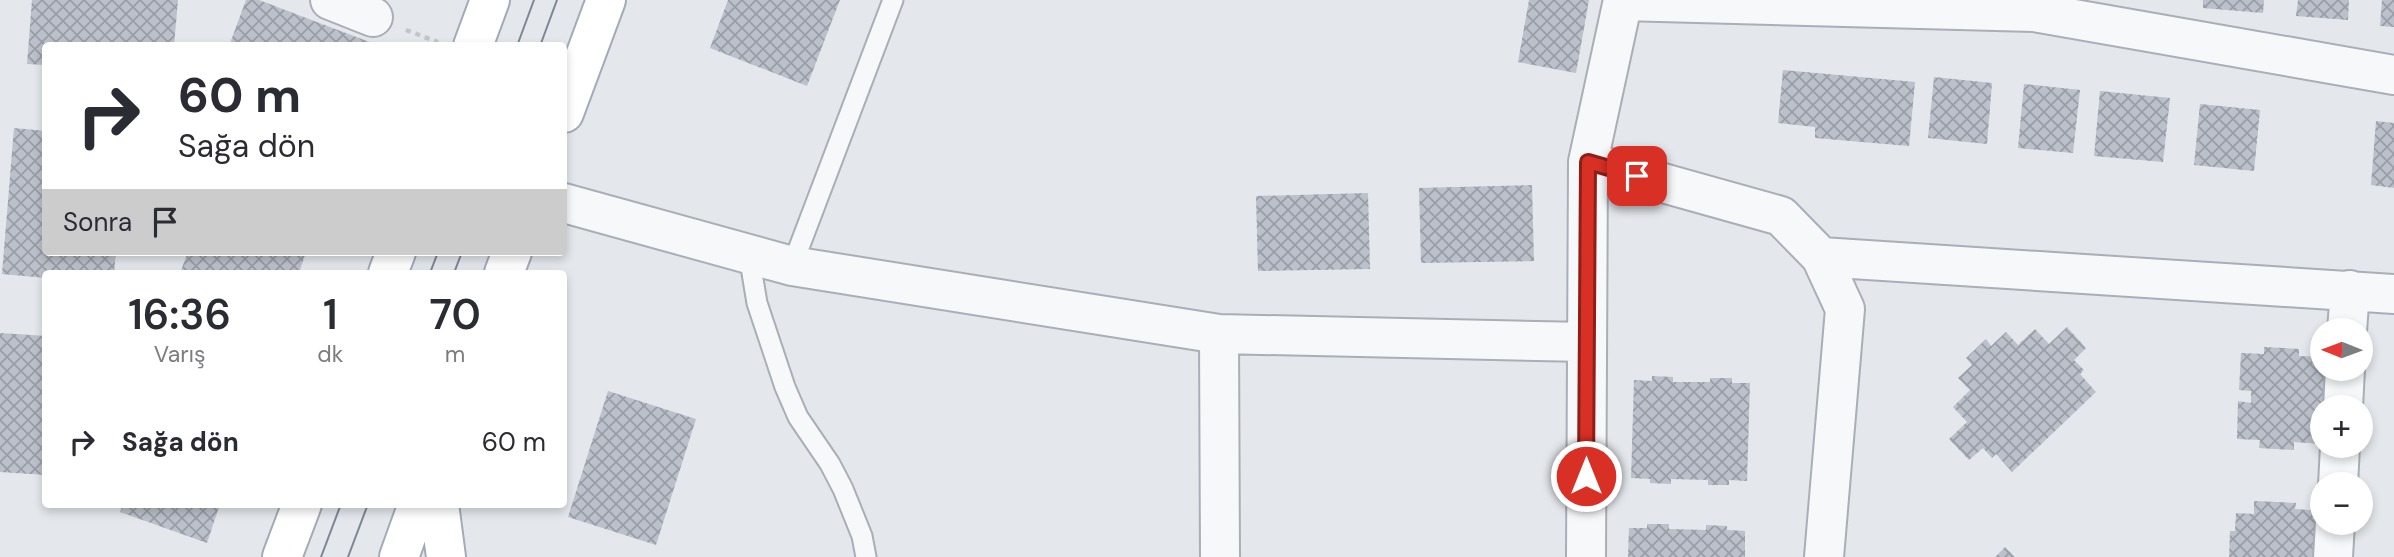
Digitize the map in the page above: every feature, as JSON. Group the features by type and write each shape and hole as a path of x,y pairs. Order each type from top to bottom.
{"main road":[{"path":"474,42 489,0"},
{"path":"567,105 606,0"},
{"path":"282,557 300,508"},
{"path":"399,557 417,508"},
{"path":"440,508 446,557"}],"street":[{"path":"330,0 373,17"},
{"path":"1586,557 1588,162 1623,0 2034,12 2394,75"},
{"path":"1588,162 1781,216 1821,257 1846,309 1824,557"},
{"path":"567,204 792,267 1219,334 1586,342"},
{"path":"1821,257 2394,294"},
{"path":"2348,318 2350,290"},
{"path":"1219,334 1220,557"},
{"path":"2333,557 2334,535"}],"lane":[{"path":"792,267 893,0"},
{"path":"749,255 757,303 785,387 798,417 830,464 843,489 862,536 866,557"}],"path":[{"path":"373,17 438,42"}],"building":[{"path":"32,0 178,0 174,42 42,42 42,65 27,64"},
{"path":"246,0 259,0 369,42 230,42"},
{"path":"728,0 840,0 807,86 710,48"},
{"path":"1529,0 1589,0 1576,73 1518,62"},
{"path":"2203,0 2264,0 2263,13 2203,8"},
{"path":"2298,0 2349,0 2348,20 2296,16"},
{"path":"2382,0 2394,0 2394,27 2380,26"},
{"path":"1783,70 1915,82 1909,146 1815,138 1815,127 1778,123"},
{"path":"1934,77 1992,83 1987,144 1928,138"},
{"path":"2024,84 2080,90 2073,153 2018,148"},
{"path":"2100,91 2170,98 2163,162 2094,156"},
{"path":"2200,104 2260,110 2254,171 2194,165"},
{"path":"2376,121 2394,123 2394,188 2371,185"},
{"path":"14,128 42,131 42,256 116,256 114,270 42,270 42,278 2,274"},
{"path":"1532,185 1534,261 1421,263 1419,188"},
{"path":"1368,193 1370,269 1258,271 1256,196"},
{"path":"186,256 305,256 300,270 181,270"},
{"path":"2067,327 2086,348 2074,360 2084,370 2080,374 2096,392 2012,472 1996,454 1992,458 1983,448 1969,460 1949,439 1967,422 1953,407 1970,390 1958,378 1972,365 1966,358 1986,339 1991,346 2006,332 2018,345 2035,329 2049,344"},
{"path":"0,333 42,336 42,475 0,472"},
{"path":"2264,347 2299,349 2299,356 2310,356 2310,382 2337,382 2337,395 2310,395 2310,443 2294,442 2294,450 2259,448 2260,440 2237,439 2238,401 2251,403 2251,391 2239,390 2241,353 2264,354"},
{"path":"1652,376 1673,377 1673,382 1710,382 1710,378 1732,378 1732,383 1750,383 1747,481 1729,480 1729,485 1708,485 1708,480 1671,479 1671,484 1650,483 1650,479 1631,478 1634,380 1652,381"},
{"path":"608,391 696,419 656,545 568,517"},
{"path":"2254,501 2296,503 2295,509 2310,510 2310,535 2321,535 2320,557 2229,557 2230,531 2235,531 2236,513 2254,514"},
{"path":"122,508 219,508 207,543 120,512"},
{"path":"1647,524 1669,524 1669,529 1706,530 1706,525 1727,526 1727,530 1745,531 1745,557 1628,557 1629,528 1647,528"},
{"path":"2005,547 2015,557 1995,557"}],"tram line":[{"path":"518,42 534,0"},
{"path":"541,42 557,0"},
{"path":"431,270 436,256"},
{"path":"455,270 460,256"},
{"path":"321,557 339,508"},
{"path":"348,557 366,508"}],"route":[{"path":"1586,476 1588,162 1637,176"}]}
